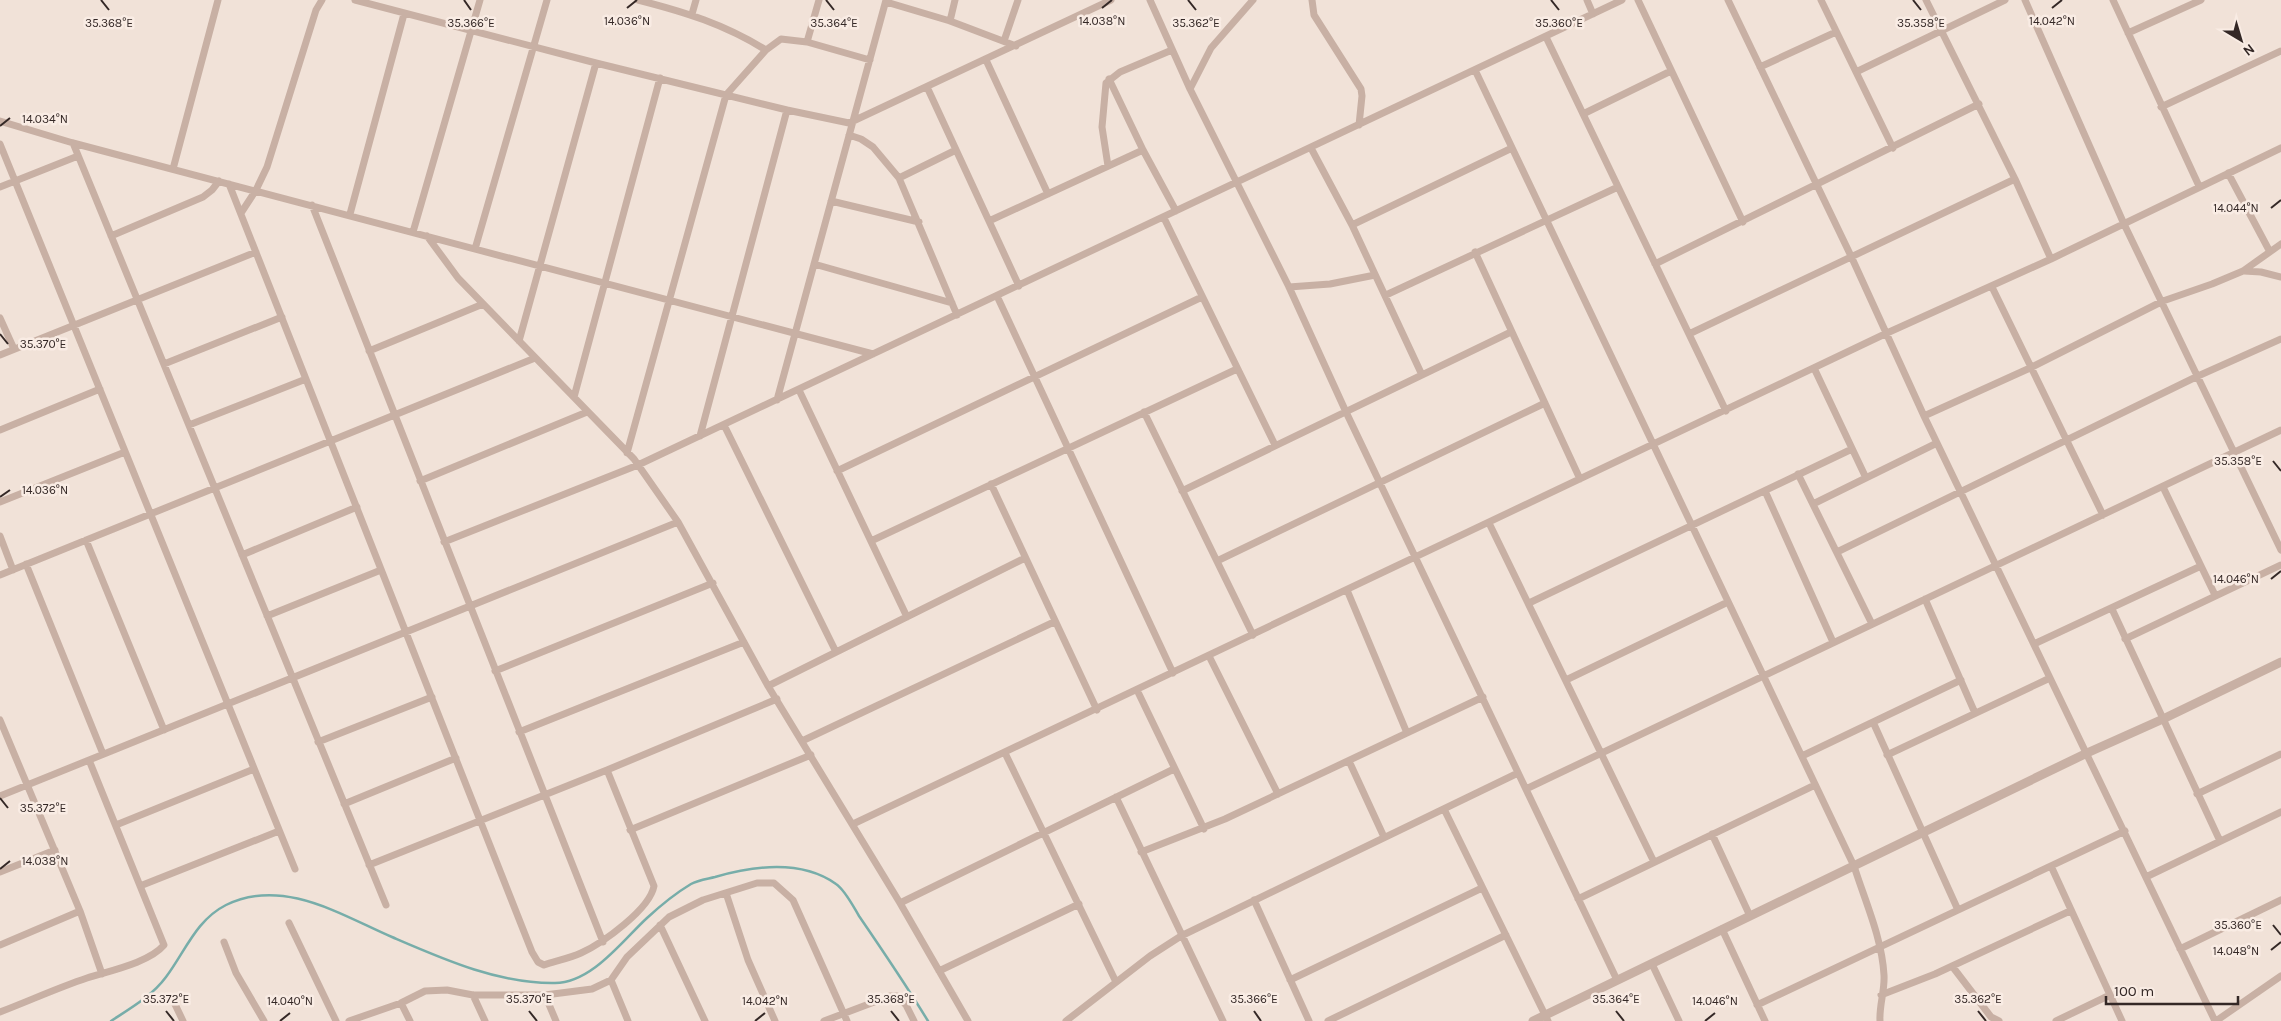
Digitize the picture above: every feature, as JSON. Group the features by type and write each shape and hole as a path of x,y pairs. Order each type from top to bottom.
{"street":[{"path":"173,169 218,0"},
{"path":"241,213 256,190 276,143 316,10 322,0"},
{"path":"355,0 596,63 787,110 852,123 1111,0"},
{"path":"413,232 480,0"},
{"path":"475,249 546,0"},
{"path":"638,0 692,14 738,33 766,50"},
{"path":"692,14 696,0"},
{"path":"807,42 819,0"},
{"path":"950,21 955,0"},
{"path":"1004,41 1018,0"},
{"path":"1150,0 1190,89 1289,288 1346,412 1617,980"},
{"path":"1190,89 1214,43 1253,0"},
{"path":"1312,0 1314,15 1361,89 1359,125"},
{"path":"1587,0 1593,14"},
{"path":"444,542 638,465 1622,0"},
{"path":"1638,0 1743,222"},
{"path":"1728,0 1816,186 1852,256 1924,416 2216,1021 2281,976"},
{"path":"1926,0 1979,104 2051,259"},
{"path":"1856,72 2005,0"},
{"path":"2025,0 2124,224 2281,550"},
{"path":"2113,0 2199,186"},
{"path":"2128,34 2201,0"},
{"path":"777,400 886,1 950,21 1016,46"},
{"path":"1822,1 1893,148"},
{"path":"350,214 404,14"},
{"path":"1760,67 1836,32"},
{"path":"1546,37 1726,411"},
{"path":"627,453 726,95 766,50 781,39 807,42 870,60"},
{"path":"1108,166 1102,116 1104,89 1109,79 1172,50"},
{"path":"2161,107 2281,51"},
{"path":"986,60 1048,194"},
{"path":"519,341 596,63"},
{"path":"1475,70 1548,219 1854,866 1880,946 1885,976 1880,1021"},
{"path":"1583,114 1671,71"},
{"path":"574,397 660,78"},
{"path":"1109,79 1143,150 1176,211"},
{"path":"927,87 1019,286"},
{"path":"1655,264 1979,104"},
{"path":"700,436 787,110"},
{"path":"0,121 73,143 312,206 350,214 604,284 873,354"},
{"path":"849,135 861,139 873,147 899,178 957,315"},
{"path":"73,143 386,905"},
{"path":"0,144 295,869"},
{"path":"1311,148 1352,225 1422,375"},
{"path":"1352,225 1512,148"},
{"path":"853,824 1887,333 2051,259 2281,148"},
{"path":"899,178 956,150"},
{"path":"989,221 1143,150"},
{"path":"0,187 78,156"},
{"path":"2228,173 2270,252"},
{"path":"1689,334 2015,179"},
{"path":"111,236 203,197 219,181"},
{"path":"229,184 532,952 538,962 544,966 580,953 603,942 647,902 653,894 654,886 606,770"},
{"path":"1386,295 1618,187"},
{"path":"831,201 919,222"},
{"path":"312,206 603,942"},
{"path":"1164,218 1275,445"},
{"path":"427,236 458,278 638,465 678,522 768,686 853,824 968,1021"},
{"path":"1924,416 2030,368 2162,301 2188,293 2243,271 2281,244"},
{"path":"0,355 256,252"},
{"path":"1475,252 1580,479"},
{"path":"814,264 952,303"},
{"path":"2243,271 2261,272 2281,277"},
{"path":"1289,288 1330,284 1375,275"},
{"path":"1992,286 2030,368 2103,515"},
{"path":"997,296 1173,673"},
{"path":"837,471 1202,297"},
{"path":"369,351 483,304"},
{"path":"164,364 282,317"},
{"path":"0,318 14,349"},
{"path":"1182,491 1511,332"},
{"path":"1837,552 1960,490 2198,376 2281,339"},
{"path":"0,575 535,358"},
{"path":"1814,368 1866,478"},
{"path":"871,541 1237,369"},
{"path":"189,426 306,380"},
{"path":"0,430 100,389"},
{"path":"799,390 907,617"},
{"path":"1217,561 1545,402"},
{"path":"420,481 587,412"},
{"path":"1144,412 1253,635"},
{"path":"724,425 836,652"},
{"path":"1526,789 2281,430"},
{"path":"1813,504 1937,442"},
{"path":"1529,603 1852,449"},
{"path":"0,502 126,452"},
{"path":"1798,474 1872,624"},
{"path":"991,484 1096,710"},
{"path":"2162,486 2215,595"},
{"path":"1765,491 1833,642"},
{"path":"242,554 357,507"},
{"path":"0,796 678,522"},
{"path":"1489,523 1654,862"},
{"path":"0,536 13,570"},
{"path":"86,540 164,730"},
{"path":"768,686 1025,558"},
{"path":"26,564 103,754"},
{"path":"2125,639 2281,565"},
{"path":"2034,644 2201,566"},
{"path":"267,616 381,570"},
{"path":"495,671 713,583"},
{"path":"1347,590 1407,733"},
{"path":"1925,599 1975,713"},
{"path":"1566,680 1728,602"},
{"path":"2112,609 2220,841"},
{"path":"802,741 1054,622"},
{"path":"519,732 744,642"},
{"path":"1209,656 1278,794"},
{"path":"1533,1021 1547,1018 1617,980 1722,929 2281,662"},
{"path":"1887,755 2050,678"},
{"path":"1802,756 1960,680"},
{"path":"1137,690 1204,829"},
{"path":"318,742 432,697"},
{"path":"1142,852 1204,829 1482,697"},
{"path":"369,865 777,700"},
{"path":"0,721 80,911 102,974"},
{"path":"1873,722 1958,910"},
{"path":"1005,753 1116,982"},
{"path":"2197,794 2281,754"},
{"path":"630,830 811,755"},
{"path":"344,804 456,758"},
{"path":"0,1012 132,964 164,946 89,760"},
{"path":"1349,761 1384,837"},
{"path":"900,903 1174,769"},
{"path":"116,825 254,770"},
{"path":"1066,1021 1150,956 1181,936 1518,773"},
{"path":"1578,898 1815,785"},
{"path":"1116,797 1223,1021"},
{"path":"1444,809 1547,1018"},
{"path":"2146,877 2281,812"},
{"path":"140,886 279,831"},
{"path":"1757,1004 2125,832"},
{"path":"1712,834 1750,916"},
{"path":"0,872 55,850"},
{"path":"2051,866 2122,1021"},
{"path":"349,1021 401,1003 425,991 438,990 473,995 545,995 592,989 611,980 627,957 669,917 703,900 757,883 774,883 793,900 847,1021"},
{"path":"1290,980 1482,888"},
{"path":"726,893 748,960 775,1021"},
{"path":"1254,900 1310,1021"},
{"path":"2180,949 2281,900"},
{"path":"939,971 1079,904"},
{"path":"0,945 80,911"},
{"path":"1882,995 1952,966 2070,911"},
{"path":"289,923 336,1021"},
{"path":"660,925 704,1021"},
{"path":"1722,929 1764,1021"},
{"path":"1328,1021 1506,935"},
{"path":"224,942 236,972 264,1021"},
{"path":"1652,964 1678,1021"},
{"path":"1952,966 1991,1017 1999,1021"},
{"path":"611,980 628,1021"},
{"path":"473,995 484,1021"},
{"path":"545,995 556,1021"},
{"path":"2056,1021 2110,995"},
{"path":"824,1021 890,996 897,996 906,1005 914,1021"},
{"path":"172,998 184,1021"},
{"path":"401,1003 410,1021"}],"waterway":[{"path":"111,1021 141,1001 160,984 192,937 207,919 226,905 247,897 269,895 311,902 431,954 472,969 513,979 555,983 569,981 582,976 594,968 606,959 657,909 691,884 745,870 777,867 808,871 822,876 843,890 928,1021"}]}
